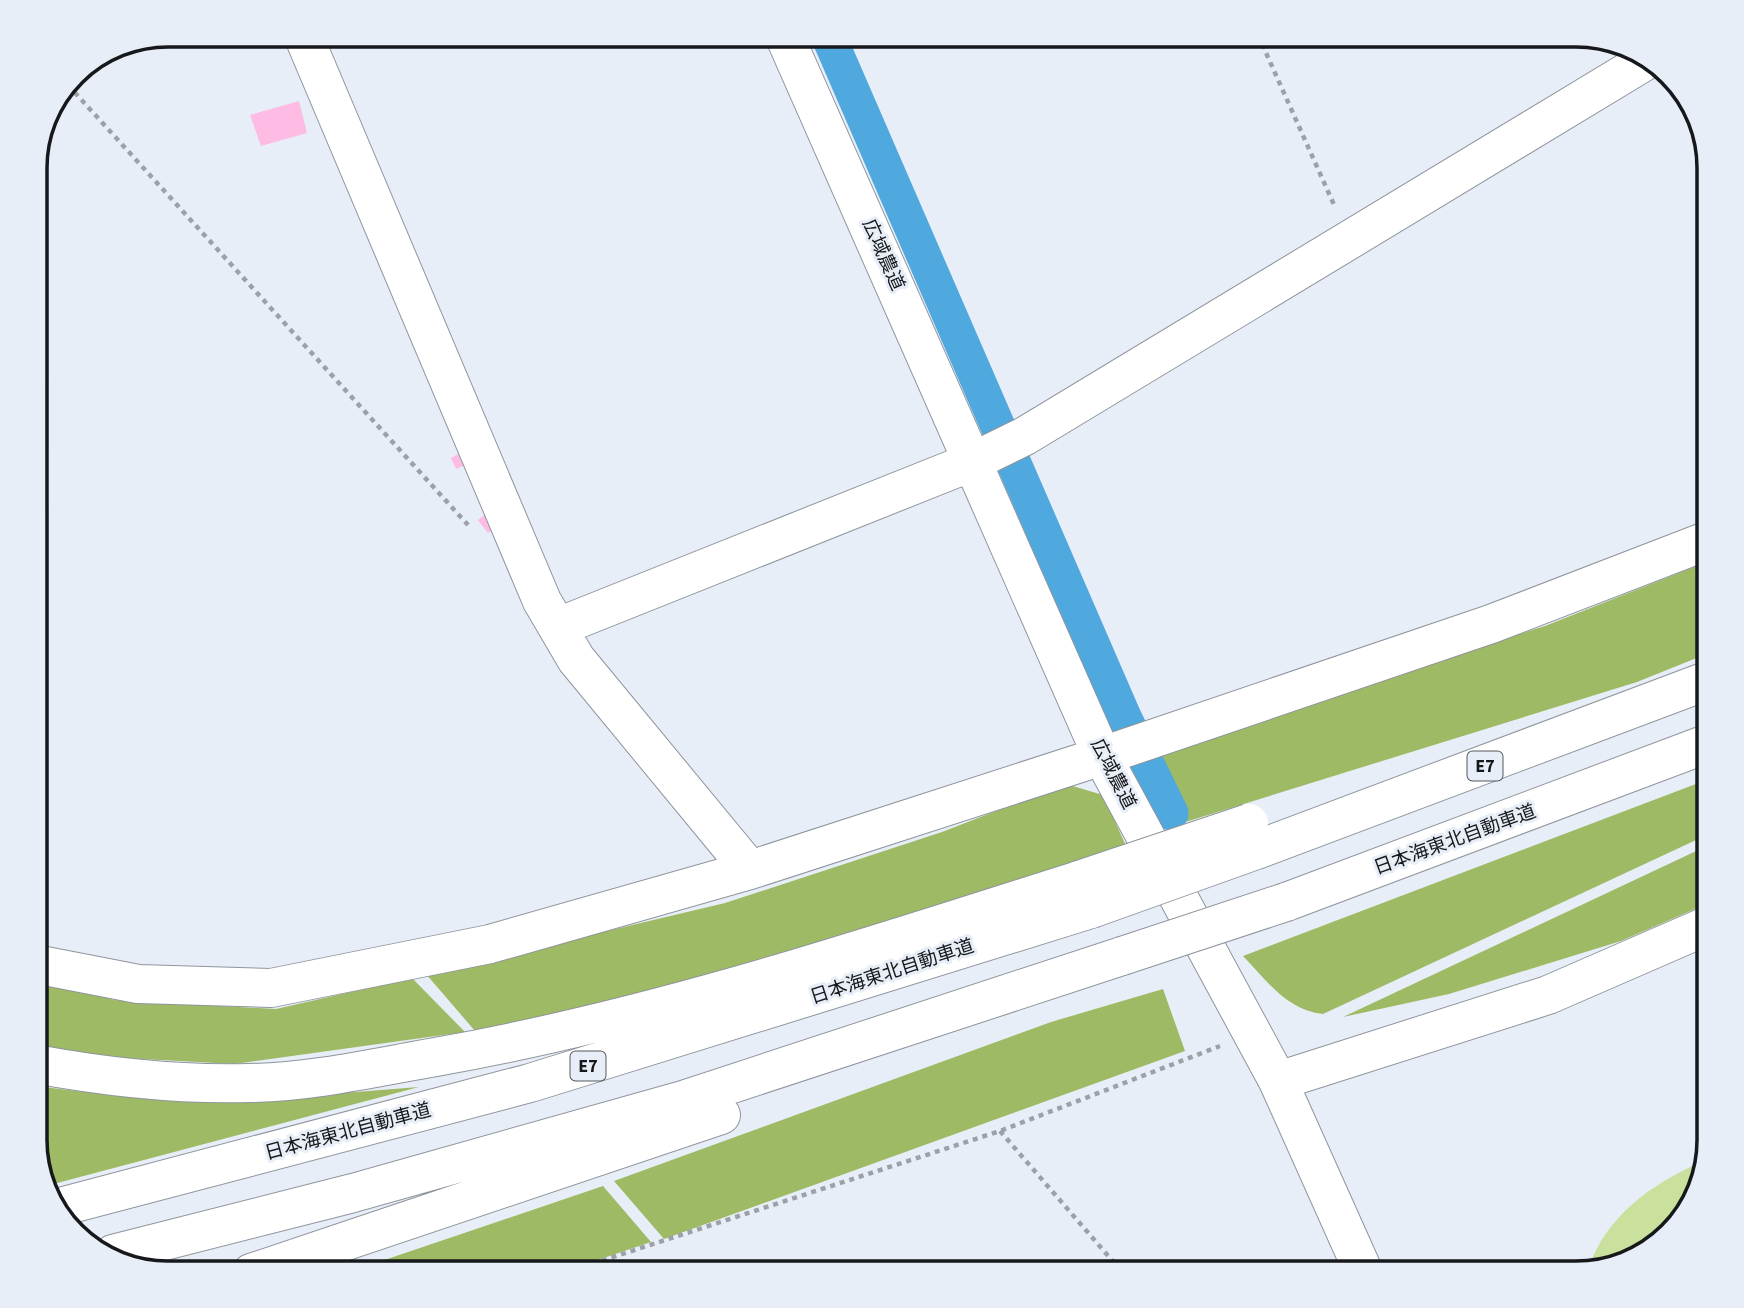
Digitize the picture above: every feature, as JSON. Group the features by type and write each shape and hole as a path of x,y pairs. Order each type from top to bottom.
{"main road":[{"path":"308,47 542,601 576,659 750,870"},
{"name":"広域農道","path":"789,47 1102,756 1278,1082 1359,1261"},
{"path":"558,627 974,461 1024,436 1638,65"},
{"path":"48,967 138,984 271,988 490,944 750,870 1102,756 1491,624 1697,545"},
{"name":"日本海東北自動車道","path":"67,1205 530,1083 1254,836 1325,826 1697,685"},
{"name":"日本海東北自動車道","path":"124,1251 353,1193 683,1100 1286,902 1697,748"},
{"path":"48,1066 93,1075 173,1082 249,1083 326,1078 635,1016 1085,895"},
{"path":"1278,1082 1548,995 1697,930"},
{"path":"287,1261 813,1085 1044,983"}],"path":[{"path":"1263,47 1350,240"},
{"path":"75,92 422,477 477,534"},
{"path":"601,1261 1000,1131 1251,1034"},
{"path":"1000,1131 1113,1261"}],"green space":[{"path":"1697,566 1697,658 1637,682 1166,828 1138,778 1135,766 1147,752 1174,741 1545,626"},
{"path":"1066,784 1103,795 1126,846 631,1001 475,1031 426,974 725,903 942,832"},
{"path":"1697,784 1697,840 1323,1014 1299,1007 1278,993 1243,956"},
{"path":"1697,851 1697,908 1621,941 1449,994 1343,1017"},
{"path":"412,978 465,1032 234,1064 68,1055 48,1050 48,981 114,1000 276,1009"},
{"path":"1163,989 1185,1051 664,1239 614,1181 1051,1022"},
{"path":"419,1087 55,1184 51,1171 48,1147 48,1088 127,1097 229,1102"},
{"path":"1693,1166 1684,1193 1661,1225 1629,1248 1592,1260 1606,1233 1632,1204"},
{"path":"603,1186 651,1242 595,1261 381,1261"}],"building":[{"path":"299,101 307,133 261,146 250,115"},
{"path":"469,448 475,461 456,469 451,458"},
{"path":"493,508 502,522 488,533 478,520"}],"waterway":[{"path":"833,47 1124,717 1171,813"}]}
